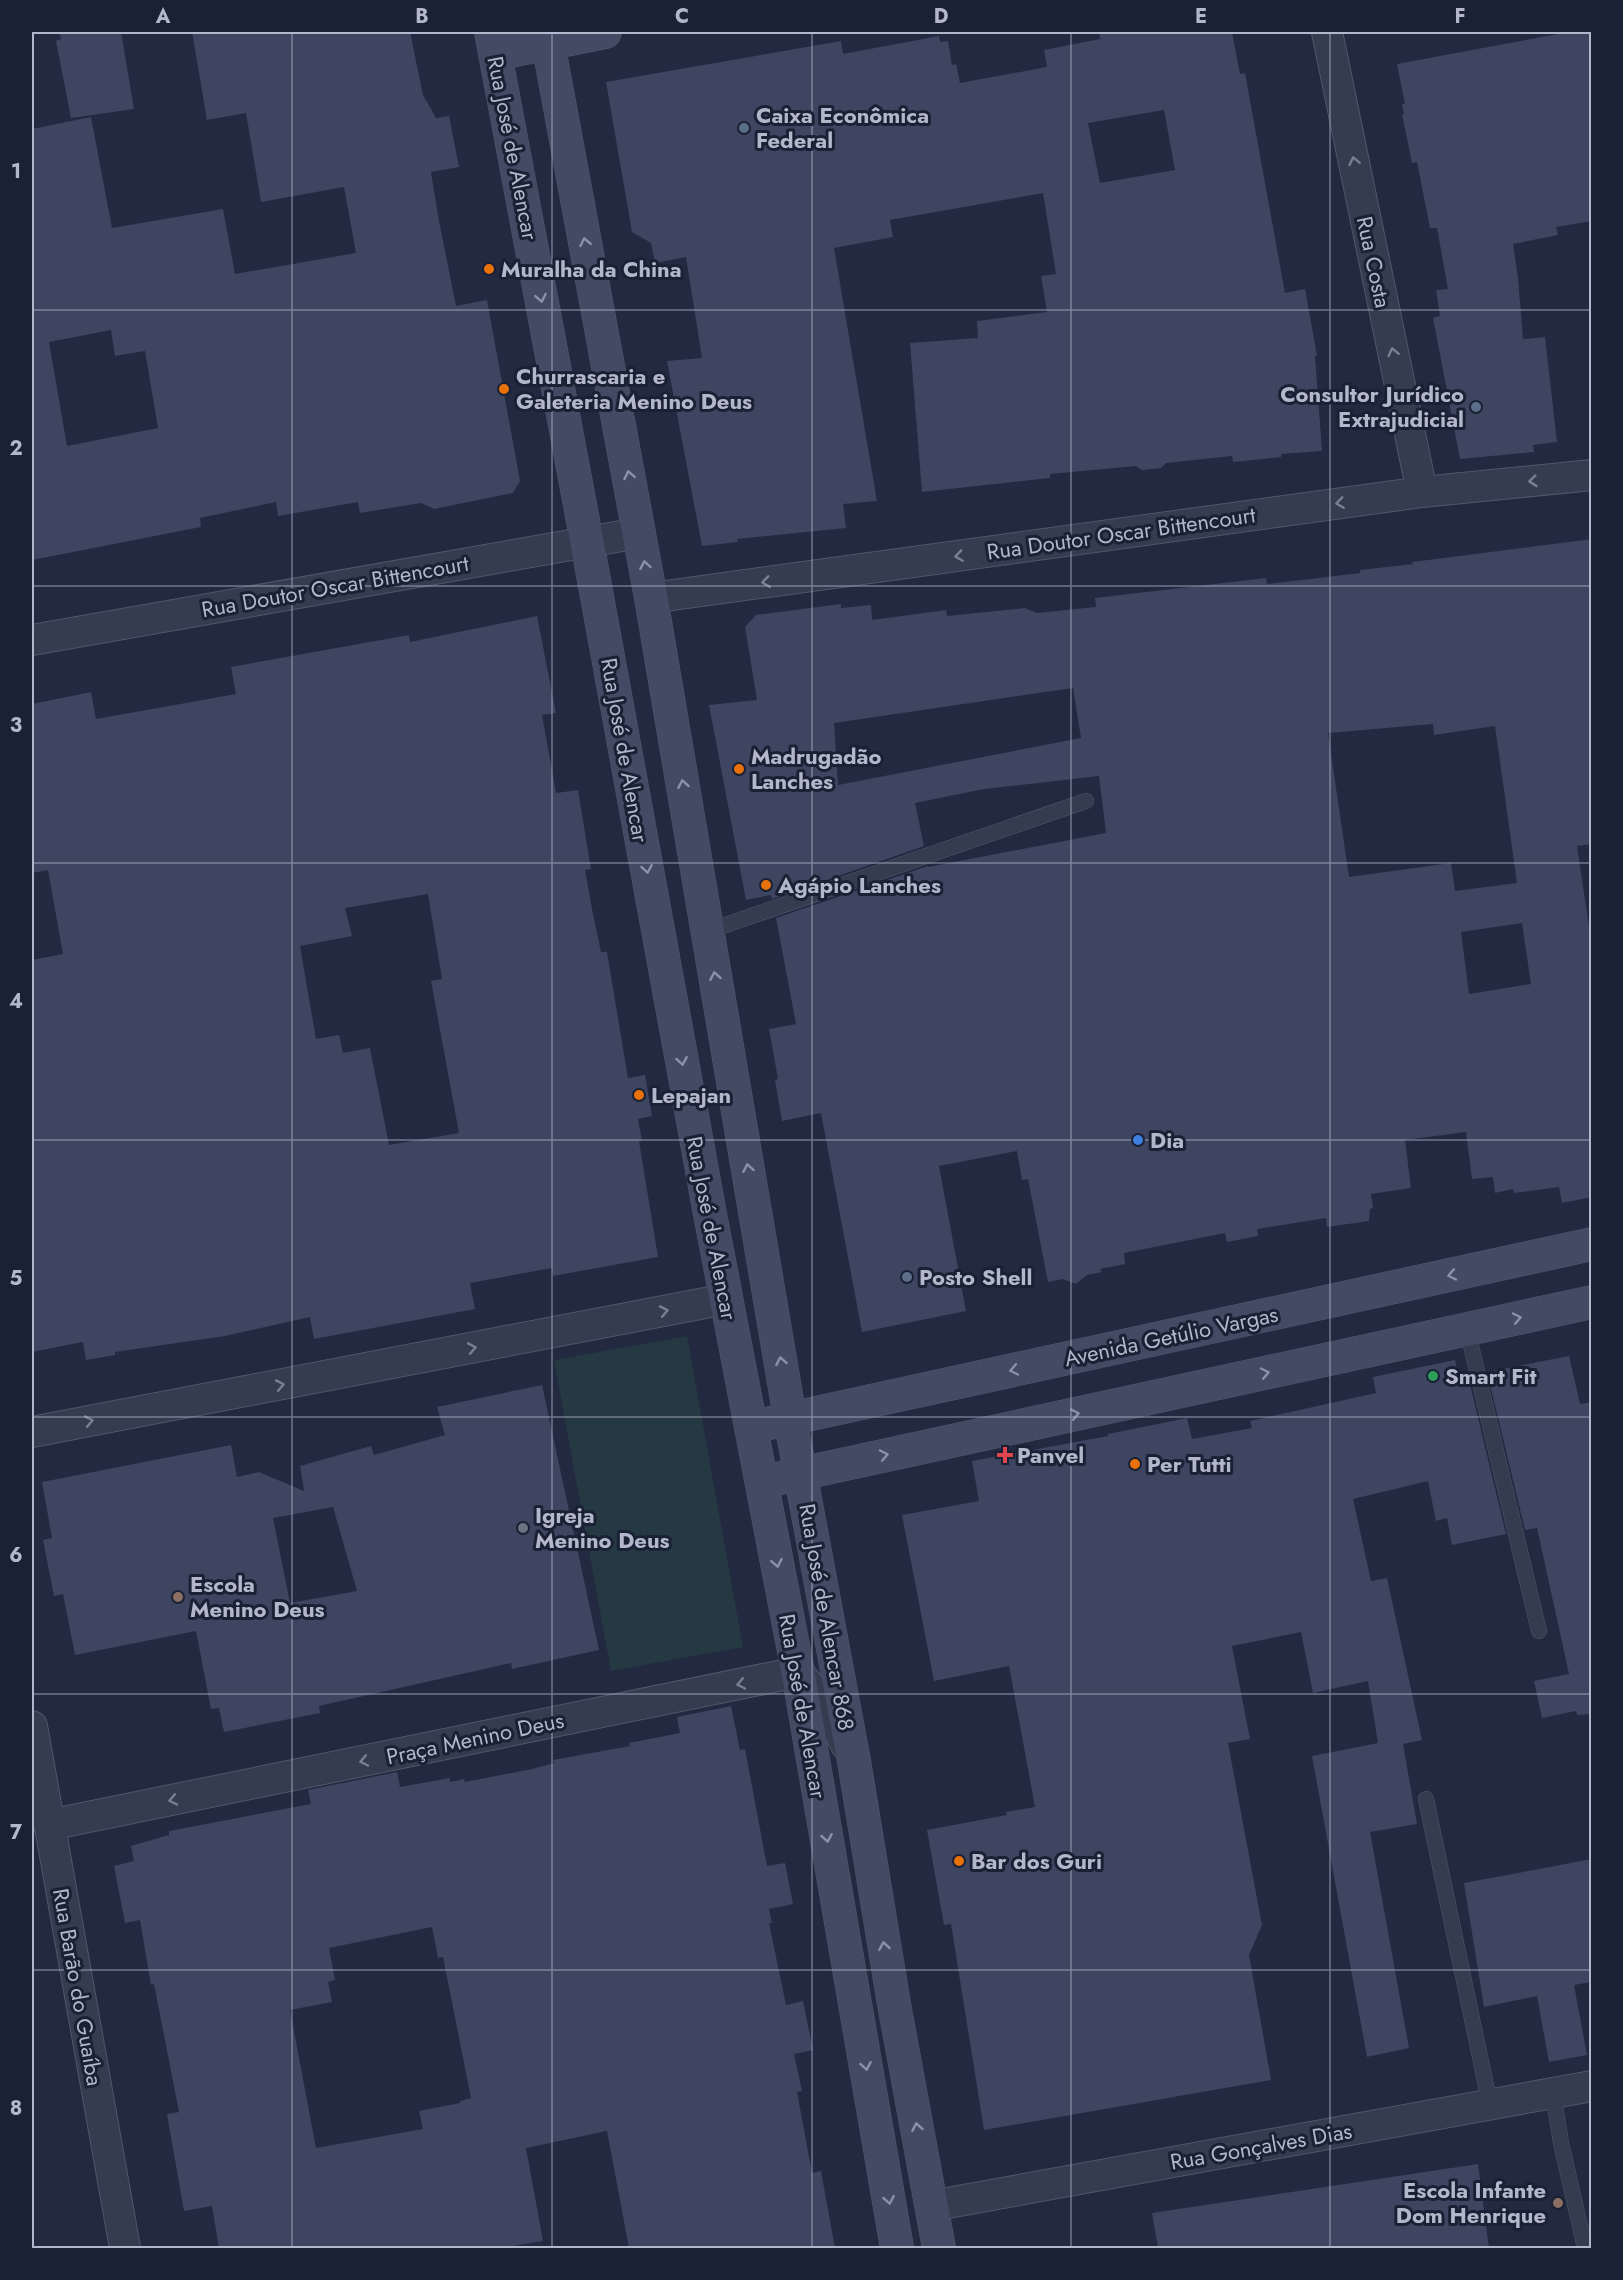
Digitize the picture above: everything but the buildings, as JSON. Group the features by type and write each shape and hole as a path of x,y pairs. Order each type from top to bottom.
{"main road":[{"path":"493,43 605,32"},
{"name":"Rua José de Alencar","path":"548,38 651,598 801,1474"},
{"name":"Rua José de Alencar","path":"493,43 726,1299 798,1672 897,2248"},
{"name":"Avenida Getúlio Vargas","path":"750,1427 1592,1244"},
{"path":"761,1482 1592,1302"},
{"name":"Rua José de Alencar 868","path":"801,1474 854,1761"},
{"name":"Rua José de Alencar","path":"854,1761 894,2004 939,2248"},
{"path":"875,2121 931,2206 918,2248"}],"street":[{"name":"Rua Costa","path":"1327,32 1422,492"},
{"name":"Rua Doutor Oscar Bittencourt","path":"651,598 1422,492 1592,475"},
{"name":"Rua Doutor Oscar Bittencourt","path":"32,640 639,533"},
{"path":"32,1432 726,1299"},
{"path":"798,1672 830,1711 854,1761"},
{"name":"Praça Menino Deus","path":"49,1825 798,1672"},
{"name":"Rua Barão do Guaíba","path":"32,1726 124,2248"},
{"name":"Rua Gonçalves Dias","path":"931,2206 1592,2086"}],"lane":[{"path":"708,931 1086,801"},
{"path":"1467,1329 1539,1631"},
{"path":"1426,1799 1490,2105"},
{"path":"1553,2093 1561,2143 1585,2248"}],"shaded area":[{"path":"687,1336 743,1647 611,1671 554,1360"}],"place":[{"name":"Caixa Econômica Federal","path":"744,128"},
{"name":"Muralha da China","path":"489,269"},
{"name":"Churrascaria e Galeteria Menino Deus","path":"504,389"},
{"name":"Consultor Jurídico Extrajudicial","path":"1476,407"},
{"name":"Madrugadão Lanches","path":"739,769"},
{"name":"Agápio Lanches","path":"766,885"},
{"name":"Lepajan","path":"639,1095"},
{"name":"Dia","path":"1138,1140"},
{"name":"Posto Shell","path":"907,1277"},
{"name":"Smart Fit","path":"1433,1376"},
{"name":"Panvel","path":"1005,1455"},
{"name":"Per Tutti","path":"1135,1464"},
{"name":"Igreja Menino Deus","path":"523,1528"},
{"name":"Escola Menino Deus","path":"178,1597"},
{"name":"Bar dos Guri","path":"959,1861"},
{"name":"Escola Infante Dom Henrique","path":"1558,2203"}]}
